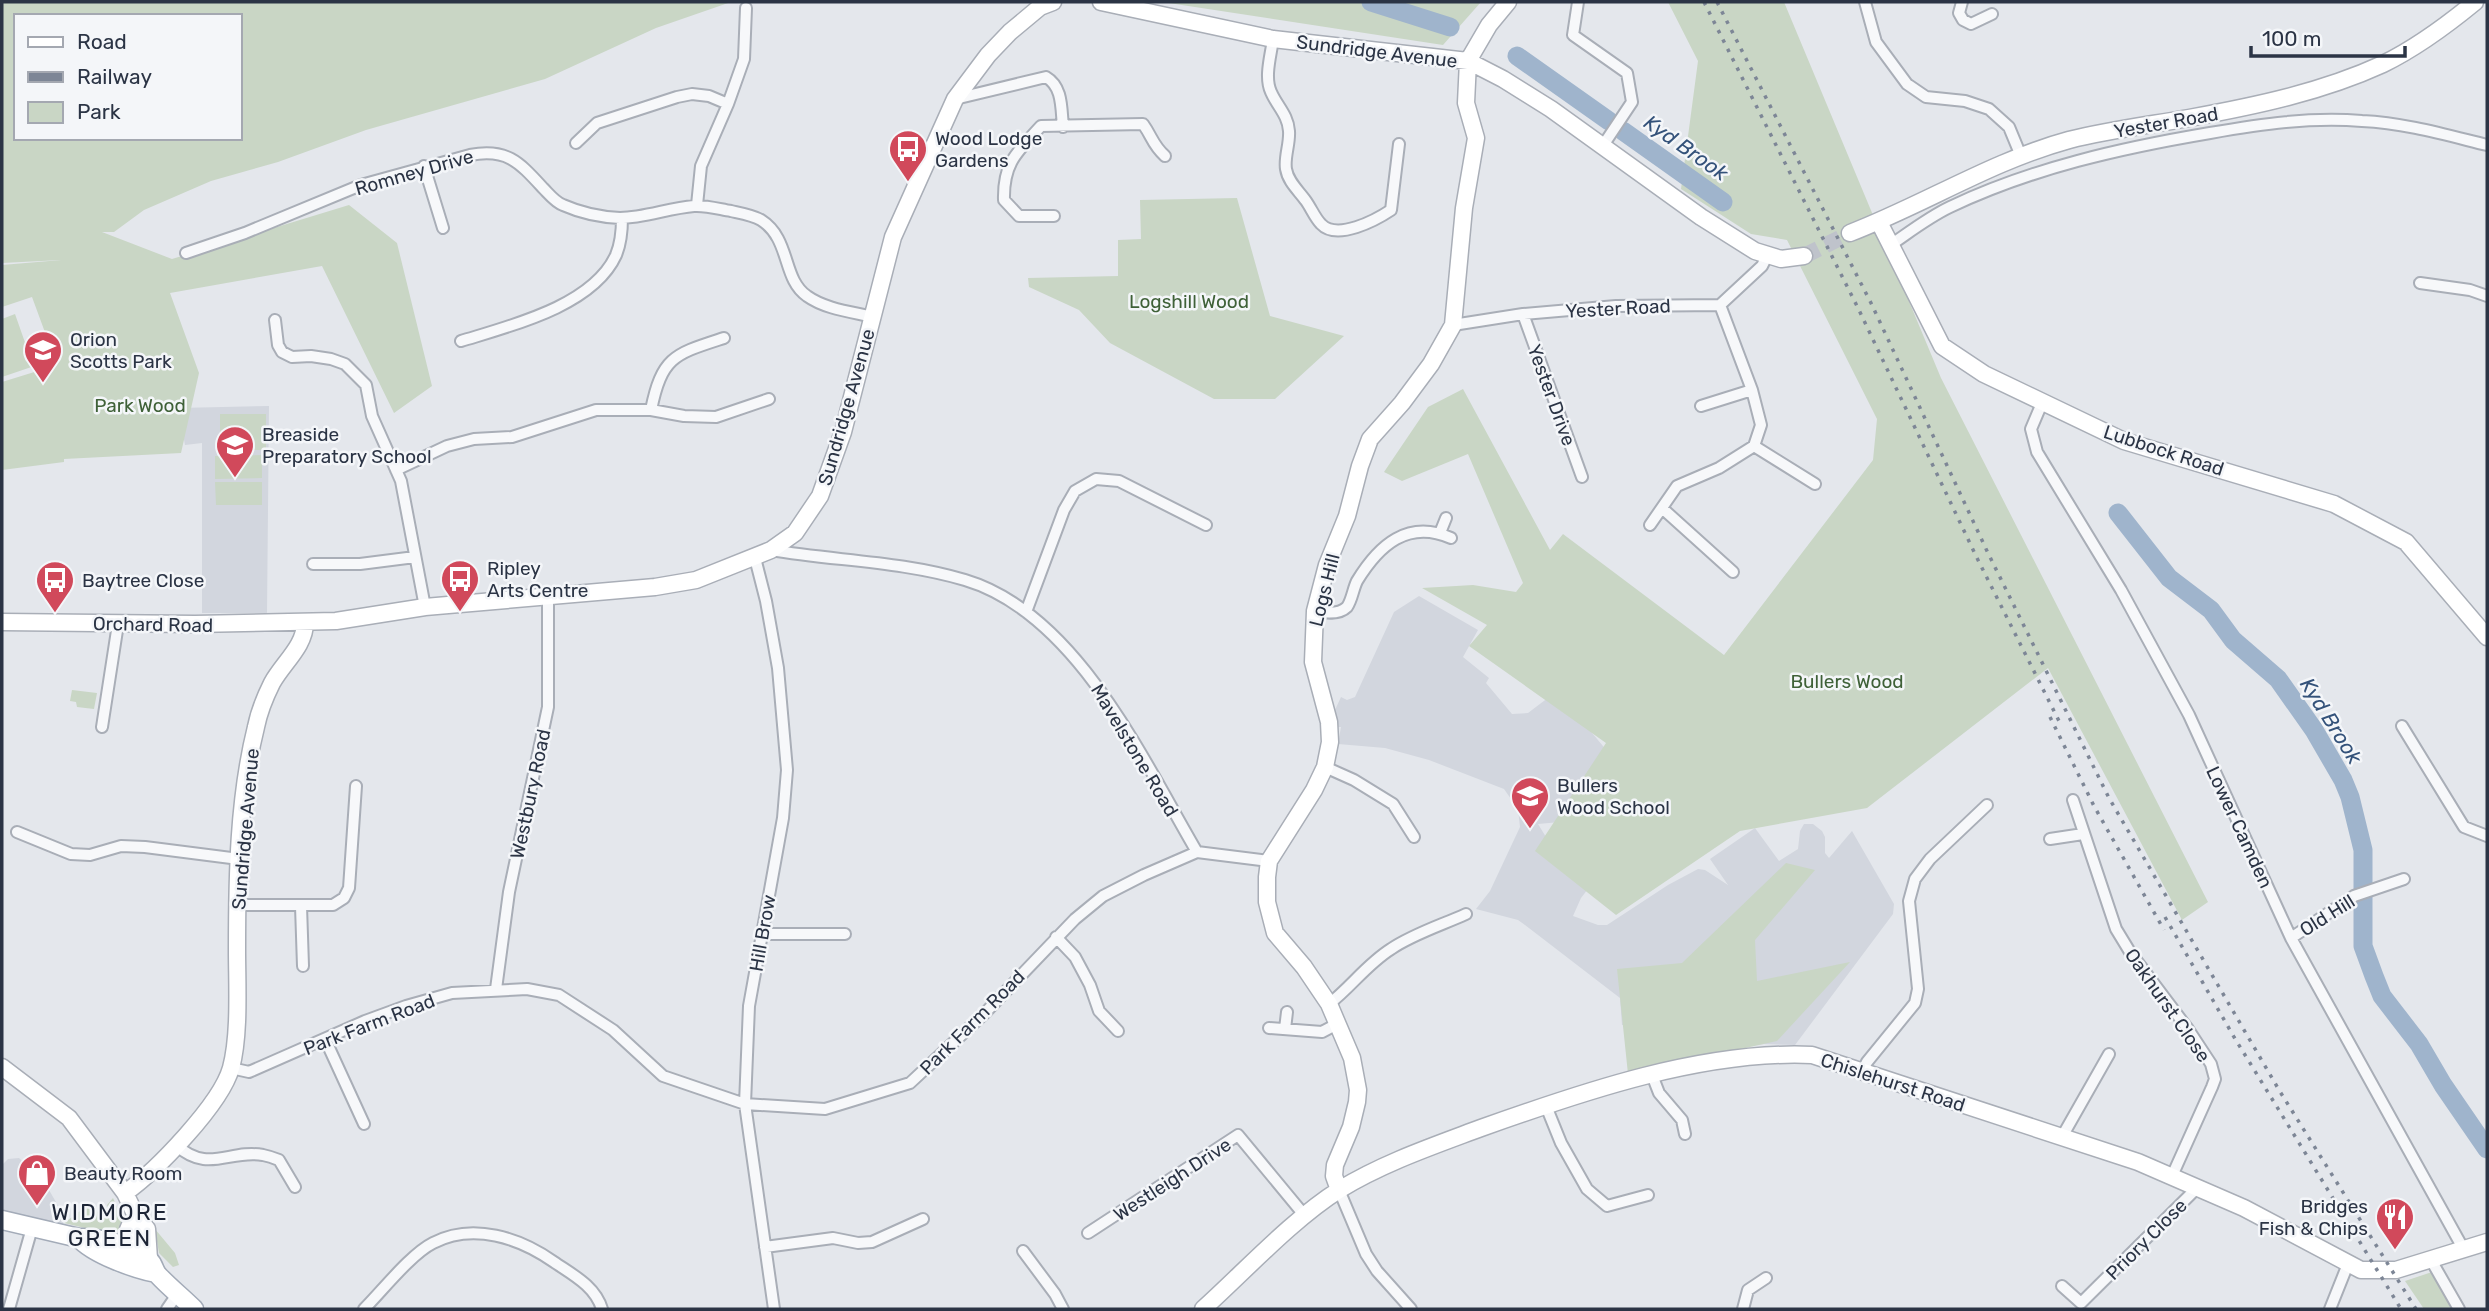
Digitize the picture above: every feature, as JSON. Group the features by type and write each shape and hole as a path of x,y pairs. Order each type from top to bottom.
{"main road":[{"path":"2,1220 79,1238 91,1237 123,1254 140,1270 152,1266 194,1309"}],"street":[{"name":"Sundridge Avenue","path":"125,1193 176,1145 216,1098 231,1068 236,1022 239,859 247,775 264,699 304,635 305,623 336,621 425,607 656,587 696,580 755,558 794,533 820,496 837,450 893,237 955,99 988,55 1010,32 1040,7 1054,2"},
{"name":"Sundridge Avenue","path":"1101,2 1273,39 1468,61 1503,79 1550,109 1701,217 1767,256"},
{"path":"1468,61 1489,25 1508,2"},
{"path":"1578,2 1573,35 1627,73 1632,102 1602,147"},
{"path":"1865,2 1876,42 1907,84 1926,97 1965,100 1989,108 2009,127 2021,156"},
{"path":"1962,2 1959,13 1963,20 1971,24 1992,14"},
{"name":"Yester Road","path":"1850,233 1879,222 1983,171 2069,141 2250,106 2333,83 2385,62 2475,2"},
{"path":"697,205 701,166 744,59 746,8"},
{"path":"1273,39 1268,78 1270,92 1286,117 1289,133 1286,170 1293,185 1321,224 1341,231 1371,222 1391,210 1398,144"},
{"name":"Logs Hill","path":"1339,1190 1334,1176 1335,1165 1353,1120 1358,1090 1352,1058 1329,1004 1304,967 1275,933 1266,902 1269,861 1314,790 1325,767 1330,742 1329,722 1313,662 1315,611 1327,565 1347,516 1360,466 1370,439 1402,403 1431,364 1453,326 1464,208 1476,138 1466,103 1468,61"},
{"path":"955,99 1046,77 1055,82 1060,98 1063,127"},
{"path":"576,143 597,123 677,97 692,94 709,96 728,104"},
{"path":"1892,244 1949,208 2039,172 2088,157 2259,124 2295,119 2364,121 2432,131 2487,145"},
{"path":"1054,216 1019,216 1004,200 1003,179 1012,157 1041,126 1143,124 1151,134 1153,145 1165,156"},
{"name":"Romney Drive","path":"186,253 361,185 424,166 485,152 502,154 520,164 558,203 581,213 622,218 697,205 760,219 774,230 782,243 787,264 799,290 826,305 873,317"},
{"path":"424,166 443,228"},
{"path":"461,341 528,320 567,302 594,283 608,269 616,254 621,237 622,218"},
{"name":"Lubbock Road","path":"1879,222 1942,346 1984,374 2124,440 2349,510 2406,542 2487,637"},
{"path":"1650,525 1677,486 1719,468 1754,446 1761,425 1752,390 1720,305 1762,266 1767,256 1781,259 1804,256"},
{"path":"2420,284 2470,290 2487,296"},
{"name":"Yester Road","path":"1453,326 1523,314 1616,306 1720,305"},
{"name":"Yester Drive","path":"1523,314 1582,477"},
{"path":"275,320 278,345 282,352 292,357 311,356 345,364 366,385 373,416 401,481 425,607"},
{"path":"651,410 657,383 668,365 683,352 724,338"},
{"path":"1701,406 1752,390"},
{"path":"396,470 447,446 474,439 512,437 596,410 651,410 684,416 716,417 769,399"},
{"name":"Lower Camden","path":"2042,403 2031,429 2036,452 2122,590 2189,715 2291,938 2464,1250"},
{"path":"1754,446 1815,484"},
{"path":"1026,612 1063,510 1075,491 1096,479 1119,481 1206,525"},
{"path":"1662,508 1732,572"},
{"path":"1315,611 1339,612 1346,607 1355,584 1363,573 1396,537 1419,530 1446,535 1446,518"},
{"path":"794,533 800,555"},
{"name":"Mavelstone Road","path":"771,550 862,560 935,572 997,593 1026,612 1078,662 1113,708 1197,852"},
{"path":"313,564 360,565 415,557"},
{"name":"Hill Brow","path":"755,558 778,668 787,770 783,818 749,1006 745,1104 774,1309"},
{"name":"Westbury Road","path":"496,989 509,892 548,707 548,597"},
{"name":"Orchard Road","path":"2,622 305,623"},
{"path":"102,727 118,624"},
{"path":"2402,726 2464,827 2487,836"},
{"path":"1325,767 1354,780 1393,804 1414,837"},
{"path":"237,905 332,905 344,898 349,888 356,786"},
{"name":"Oakhurst Close","path":"2073,800 2116,929 2130,952 2188,1028 2214,1071 2212,1087 2172,1176"},
{"path":"1862,1072 1914,1003 1918,989 1909,901 1915,878 1930,859 1987,805"},
{"path":"17,832 71,854 90,855 121,846 239,859"},
{"path":"2050,839 2083,834"},
{"path":"1197,852 1269,861"},
{"name":"Park Farm Road","path":"231,1068 249,1072 365,1021 452,993 527,989 559,995 613,1030 663,1076 745,1104 825,1109 910,1083 984,1014 1056,937 1103,896 1197,852"},
{"name":"Old Hill","path":"2291,938 2354,896 2404,879"},
{"path":"302,906 303,966"},
{"path":"1329,1004 1391,948 1466,914"},
{"path":"762,934 845,934"},
{"path":"1056,937 1075,957 1090,985 1099,1011 1118,1031"},
{"path":"1285,1029 1287,1012"},
{"path":"1269,1028 1322,1032 1339,1023"},
{"path":"325,1039 365,1124"},
{"name":"Chislehurst Road","path":"1203,1309 1305,1216 1339,1190 1391,1163 1546,1105 1652,1075 1703,1063 1779,1054 1812,1055 2063,1135 2172,1176 2245,1208 2361,1270 2396,1270 2487,1242"},
{"path":"2063,1135 2109,1054"},
{"path":"2,1067 69,1118 125,1193 138,1219 147,1229 152,1266"},
{"path":"1652,1075 1659,1093 1682,1120 1685,1134"},
{"path":"1546,1105 1561,1143 1587,1189 1607,1206 1648,1195"},
{"name":"Westleigh Drive","path":"1088,1233 1238,1135 1305,1216"},
{"path":"176,1145 187,1155 202,1160 261,1154 279,1160 295,1187"},
{"name":"Priory Close","path":"2062,1286 2081,1303 2198,1187"},
{"path":"1339,1190 1366,1254 1410,1309"},
{"path":"123,1254 125,1236 138,1219"},
{"path":"765,1247 833,1238 858,1243 872,1242 923,1219"},
{"path":"9,1309 32,1228"},
{"path":"364,1309 433,1242 482,1234 506,1237 542,1253 586,1284 598,1297 602,1309"},
{"path":"1023,1251 1055,1293 1063,1309"},
{"path":"2431,1260 2459,1309"},
{"path":"2343,1309 2332,1304 2348,1264"},
{"path":"1742,1309 1748,1290 1766,1278"},
{"path":"167,1309 178,1293"}],"shaded area":[{"name":"Breaside Preparatory School","path":"269,406 267,613 202,613 202,443 185,445 178,408"},
{"name":"Bullers Wood School","path":"1419,596 1478,630 1463,657 1489,678 1486,683 1512,714 1528,713 1557,691 1618,764 1560,822 1538,824 1546,837 1601,872 1581,898 1573,916 1598,925 1607,925 1698,869 1705,870 1728,885 1710,859 1755,828 1779,861 1798,849 1800,831 1804,824 1813,824 1822,831 1825,837 1825,853 1829,858 1852,831 1894,904 1893,914 1795,1045 1764,1044 1713,1050 1637,1025 1622,1025 1620,998 1518,920 1476,909 1490,891 1520,827 1518,809 1504,789 1429,760 1385,748 1338,744 1341,727 1335,727 1335,710 1341,697 1347,700 1355,697 1394,612"},
{"path":"19,1158 49,1190 64,1216 63,1226 2,1212 2,1165 8,1159"}],"green space":[{"name":"Park Wood","path":"2,2 731,2 656,28 545,79 366,130 278,162 211,181 144,210 114,232 102,232 172,259 349,205 397,243 432,386 394,413 322,266 170,293 199,373 181,453 64,459 64,462 2,470 2,382 57,365 32,297 2,307 2,265 61,260 2,263"},
{"path":"1162,2 1481,2 1443,45"},
{"name":"Bullers Wood","path":"1668,2 1784,2 1941,378 2208,902 2182,920 2048,668 1867,808 1740,831 1616,915 1535,851 1606,743 1469,646 1487,625 1422,588 1473,585 1516,592 1523,583 1468,454 1402,481 1384,472 1428,407 1463,389 1550,550 1563,534 1724,655 1873,460 1877,419 1787,240 1751,234 1681,189 1698,61"},
{"name":"Logshill Wood","path":"1237,198 1270,316 1344,336 1275,399 1214,399 1110,343 1079,310 1029,287 1028,278 1118,276 1118,240 1141,239 1140,200"},
{"path":"15,314 28,351 47,345 52,360 2,377 2,319"},
{"path":"220,414 266,414 266,450 220,450"},
{"path":"262,455 262,478 215,479 215,456"},
{"path":"215,482 262,482 262,505 216,505"},
{"path":"72,690 97,693 94,709 77,707 76,702 70,701"},
{"path":"1786,863 1815,870 1755,940 1757,981 1850,962 1777,1041 1628,1074 1617,969 1682,963"},
{"path":"113,1198 123,1220 117,1233 110,1234 64,1223 88,1205 103,1217 109,1211 107,1205"},
{"path":"155,1229 175,1253 179,1265 173,1267 159,1253"},
{"path":"2432,1272 2454,1309 2424,1309 2405,1281"}],"waterway":[{"name":"Kyd Brook","path":"1371,2 1450,27"},
{"name":"Kyd Brook","path":"1517,56 1609,121"},
{"name":"Kyd Brook","path":"1623,131 1723,202"},
{"name":"Kyd Brook","path":"2118,513 2169,578 2211,610 2233,640 2278,679 2314,730 2350,797 2363,850 2363,946 2382,996 2419,1044 2443,1085 2487,1149"}],"tunnel":[{"path":"1804,256 1850,233"}],"railway":[{"path":"1704,2 1858,308 1976,556 2060,723"},
{"path":"1717,2 1871,303 1987,551 2109,798 2279,1090 2416,1309"},
{"path":"2050,717 2094,806 2164,930"},
{"path":"2165,917 2234,1037 2401,1309"}],"place":[{"name":"Wood Lodge Gardens","path":"908,183"},
{"name":"Orion Scotts Park","path":"43,384"},
{"name":"Breaside Preparatory School","path":"235,479"},
{"name":"Ripley Arts Centre","path":"460,613"},
{"name":"Baytree Close","path":"55,614"},
{"name":"Bullers Wood School","path":"1530,830"},
{"name":"Beauty Room","path":"37,1207"},
{"name":"Bridges Fish & Chips","path":"2395,1251"}],"district":[{"name":"WIDMORE GREEN","path":"110,1225"}]}
